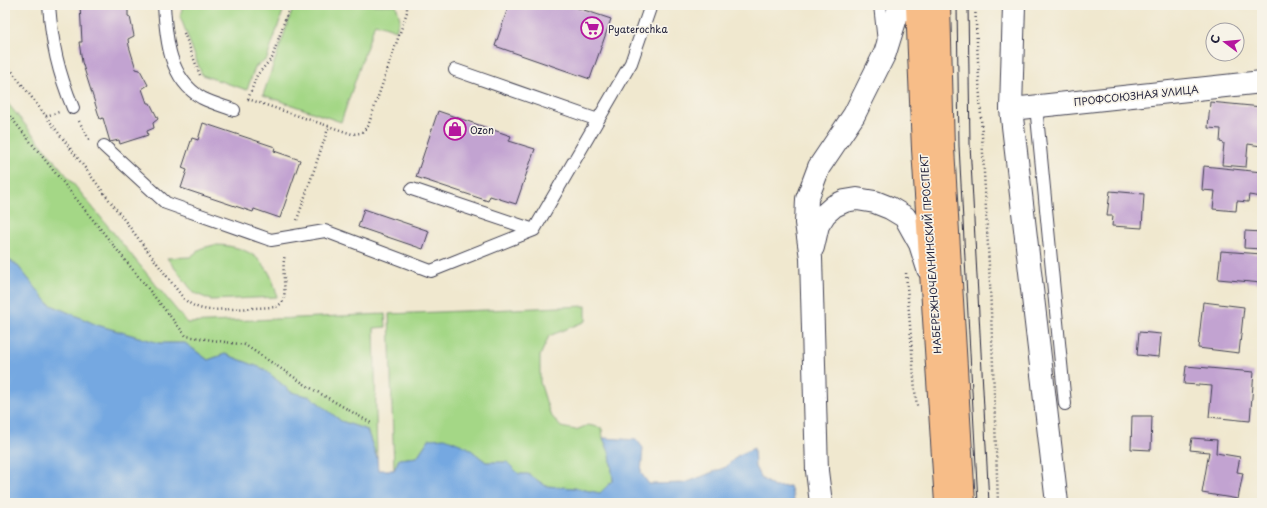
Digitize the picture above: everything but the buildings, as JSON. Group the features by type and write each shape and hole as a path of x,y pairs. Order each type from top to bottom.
{"main road":[{"name":"НАБЕРЕЖНОЧЕЛНИНСКИЙ ПРОСПЕКТ","path":"917,5 923,149 946,503"},
{"name":"НАБЕРЕЖНОЧЕЛНИНСКИЙ ПРОСПЕКТ","path":"939,5 943,148 964,503"}],"street":[{"path":"821,503 817,471 810,258 806,223 807,199 819,167 854,115 885,53 900,5"},
{"path":"1014,5 1011,109 1057,503"},
{"name":"ПРОФСОЮЗНАЯ УЛИЦА","path":"1011,109 1262,82"},
{"path":"810,258 818,225 825,214 834,206 845,201 858,199 875,202 890,208 905,217 920,244 931,278"}],"lane":[{"path":"49,5 52,38 56,59 65,89 73,108"},
{"path":"164,5 171,59 176,73 185,85 195,94 210,102 234,110"},
{"path":"99,146 166,203 271,240 325,231 431,271 534,230 631,63 651,5"},
{"path":"880,5 885,53"},
{"path":"455,70 598,120"},
{"path":"1036,106 1065,404"},
{"path":"412,189 534,230"}],"path":[{"path":"234,110 248,99 257,75 272,58 290,5"},
{"path":"248,99 355,135 361,133 366,130 407,12 407,5"},
{"path":"975,5 990,284 998,503"},
{"path":"182,28 210,102"},
{"path":"5,62 184,300 189,304 202,309 210,310 276,307 283,300 283,266 285,255 329,126"},
{"path":"73,108 99,146"},
{"path":"5,110 186,336 246,345 309,387 371,423"},
{"path":"278,253 285,255"}],"green space":[{"path":"183,5 285,5 267,59 255,67 247,90 202,75 180,16"},
{"path":"294,5 396,5 400,19 396,30 375,23 341,122 263,95"},
{"path":"5,100 187,323 385,314 386,327 374,328 377,458 367,430 341,421 311,397 291,392 264,369 225,354 208,360 185,343 159,343 97,325 49,304 17,265 5,257"},
{"path":"214,245 238,248 257,258 270,274 277,297 211,300 194,293 167,258 190,257 202,248"},
{"path":"586,306 586,321 549,336 540,356 540,382 550,414 561,427 576,430 588,425 602,428 603,438 610,454 613,480 600,493 574,488 546,486 528,474 519,474 507,462 486,462 467,447 429,439 417,457 399,459 394,470 389,314"}],"water":[{"path":"5,257 17,265 49,304 97,325 159,343 185,343 208,360 225,354 264,369 291,392 311,397 341,421 367,430 377,458 378,470 394,470 399,459 417,457 429,439 445,438 467,447 486,462 507,462 519,474 528,474 546,486 574,488 600,493 613,480 610,454 603,438 637,440 643,448 641,473 649,484 685,483 726,467 737,456 754,448 755,467 761,478 774,487 790,486 795,503 5,503"}],"tram line":[{"path":"957,5 959,146 978,503"},
{"path":"968,5 970,144 989,503"}],"place":[{"name":"Pyaterochka","path":"592,28"},
{"name":"Ozon","path":"455,129"}]}
